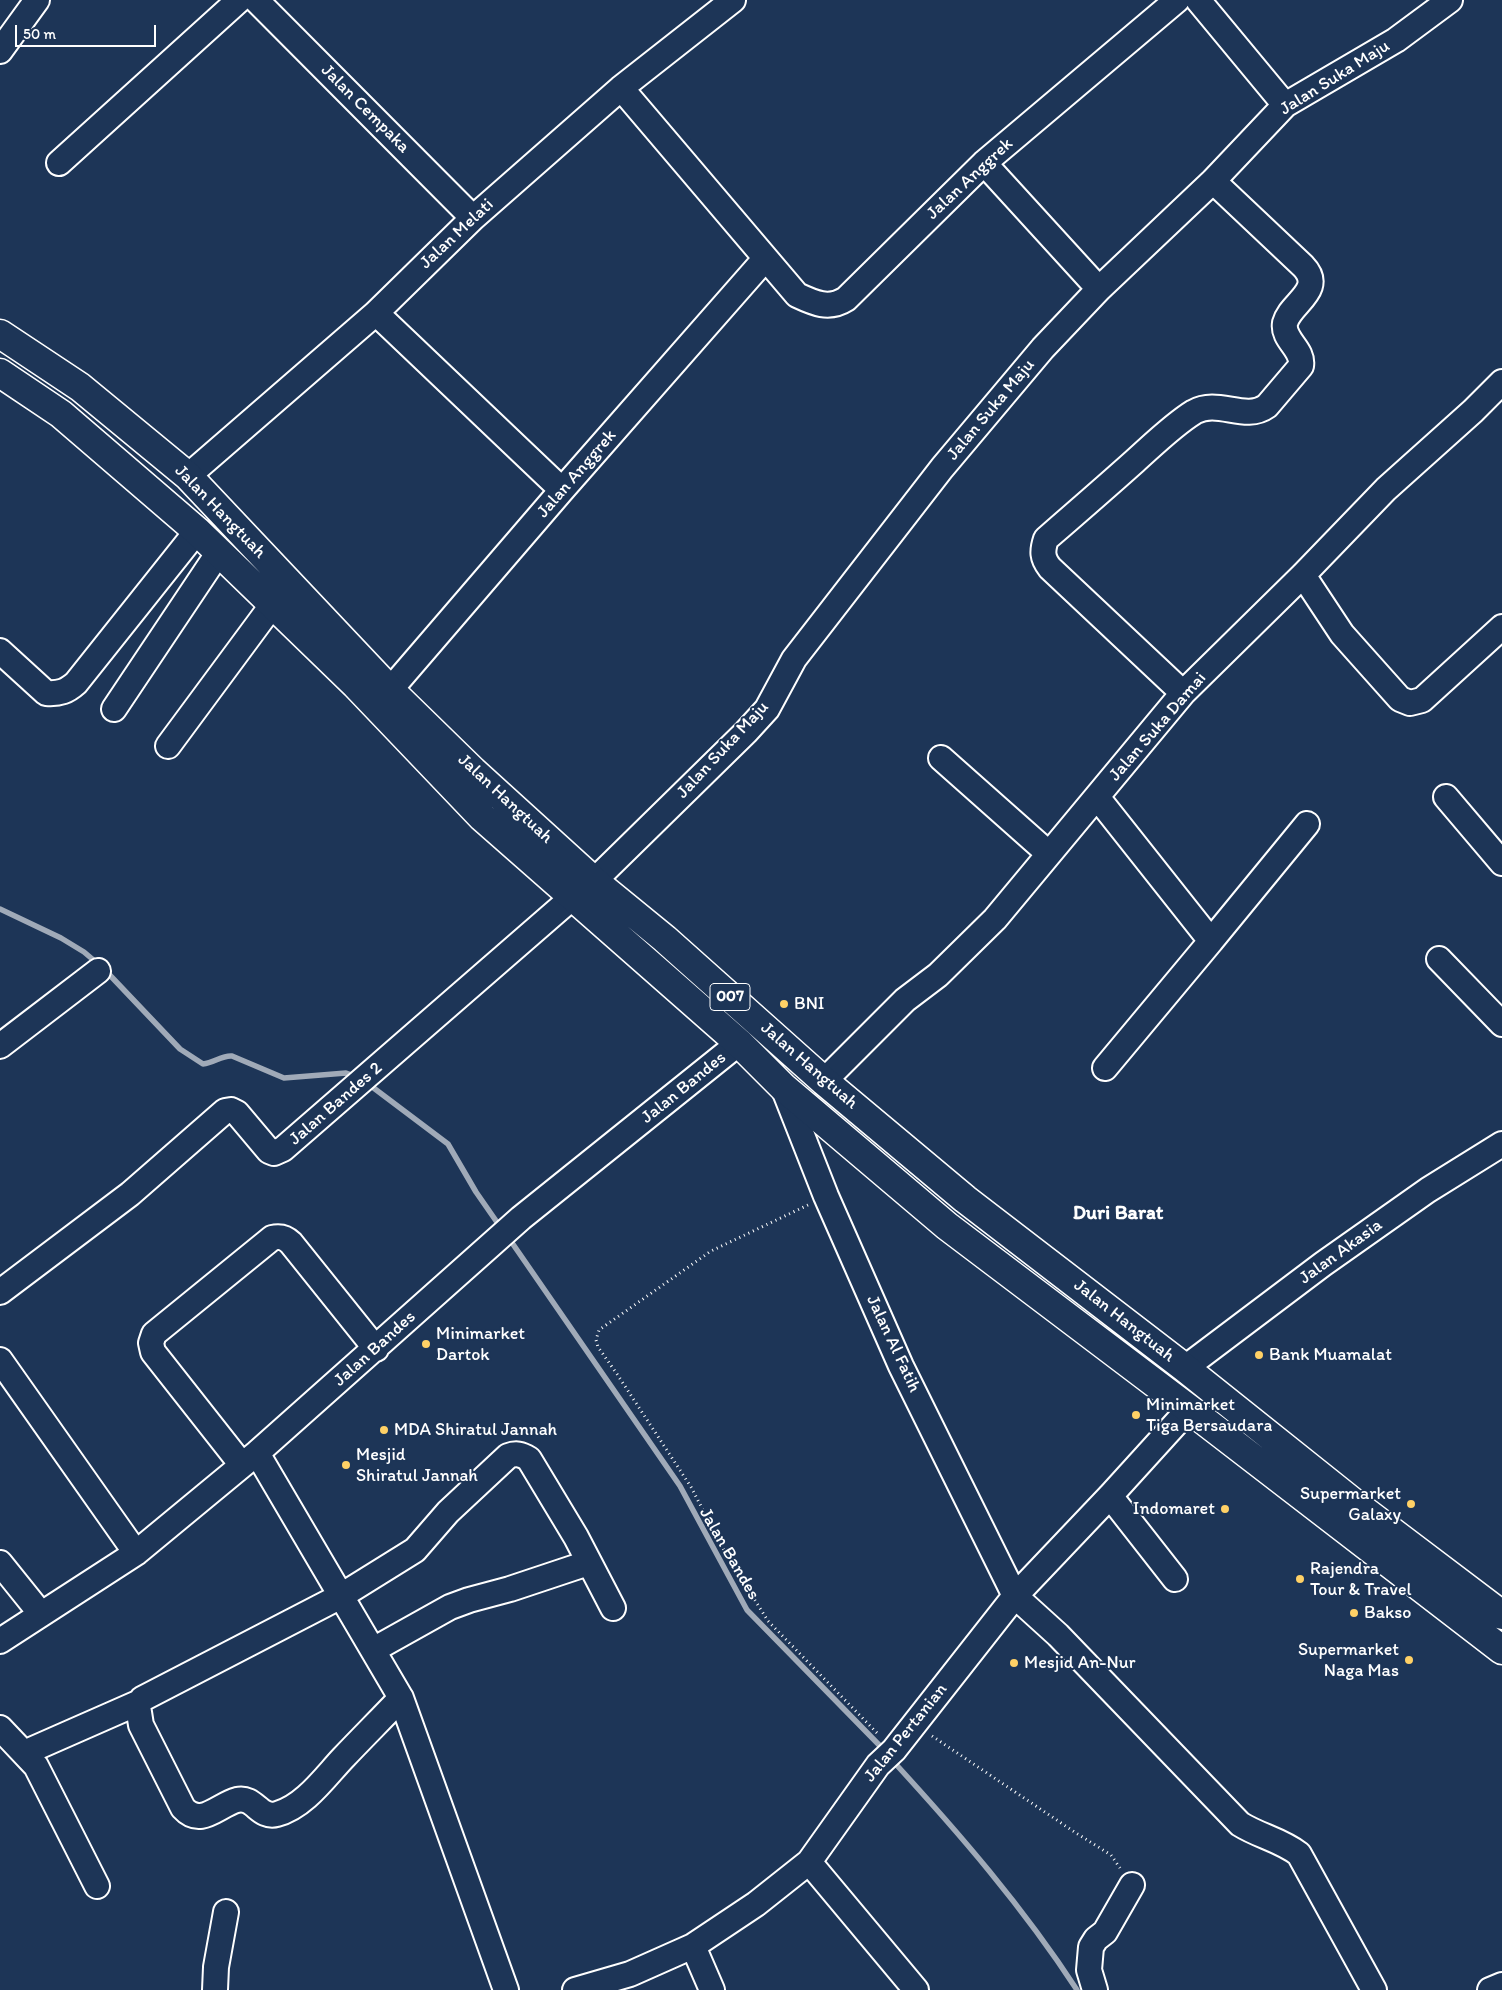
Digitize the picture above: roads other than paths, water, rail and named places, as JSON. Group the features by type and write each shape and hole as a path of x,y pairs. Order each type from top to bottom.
{"highway":[{"name":"Jalan Hangtuah","path":"0,334 80,387 188,476 390,690 473,771 584,888 646,960 739,1043 783,1087 947,1226 1502,1650"},
{"name":"Jalan Hangtuah","path":"0,373 61,414 197,531 356,685 482,817 584,888 665,939 824,1080 966,1199 1185,1368 1354,1503 1502,1616"},
{"path":"61,414 80,387"},
{"path":"646,960 665,939"}],"street":[{"path":"0,51 37,0"},
{"path":"59,163 239,0"},
{"name":"Jalan Cempaka","path":"256,0 473,218"},
{"name":"Jalan Melati","path":"188,476 376,313 473,218 621,88 733,0"},
{"name":"Jalan Anggrek","path":"621,88 797,295 822,305 840,303 861,285 984,163 1177,0"},
{"path":"1198,0 1285,105"},
{"name":"Jalan Suka Maju","path":"584,888 746,732 767,708 794,658 931,482 1043,348 1099,289 1213,181 1285,105 1396,40 1450,0"},
{"path":"984,163 1099,289"},
{"path":"1183,693 1050,568 1044,561 1043,554 1046,539 1168,432 1195,411 1211,408 1246,412 1262,410 1268,406 1301,366 1301,358 1287,335 1285,327 1287,318 1309,288 1311,282 1310,275 1303,266 1213,181"},
{"name":"Jalan Anggrek","path":"390,690 562,490 765,259"},
{"path":"376,313 562,490"},
{"name":"Jalan Suka Damai","path":"824,1080 905,1000 938,975 995,919 1183,693 1303,575 1386,489 1473,411 1502,382"},
{"path":"0,651 46,693 56,694 67,691 197,531"},
{"path":"114,709 219,552"},
{"path":"1303,575 1342,634 1400,699 1405,702 1422,700 1502,627"},
{"path":"168,746 273,604"},
{"path":"941,758 1048,853"},
{"path":"1097,797 1211,941"},
{"path":"1446,797 1502,863"},
{"path":"1105,1068 1307,824"},
{"name":"Jalan Bandes 2","path":"0,1292 130,1194 225,1110 237,1113 263,1146 274,1153 283,1150 584,888"},
{"path":"1439,959 1502,1024"},
{"path":"0,1046 98,971"},
{"name":"Jalan Bandes","path":"0,1640 136,1553 250,1459 376,1349 521,1218 739,1043"},
{"name":"Jalan Al Fatih","path":"783,1087 826,1196 902,1366 1015,1596"},
{"name":"Jalan Akasia","path":"1185,1368 1323,1264 1428,1190 1502,1144"},
{"path":"376,1349 291,1242 283,1237 272,1238 154,1334 152,1343 153,1352 250,1459 341,1596 401,1698 506,1990"},
{"path":"0,1360 136,1553"},
{"name":"Jalan Pertanian","path":"575,1990 634,1982 756,1904 809,1862 888,1756 1015,1596 1189,1409"},
{"path":"9,1742 140,1702 341,1596 415,1550 458,1501 508,1456 513,1454 529,1459 576,1537 613,1608"},
{"path":"1110,1496 1175,1579"},
{"path":"0,1563 41,1614"},
{"path":"373,1650 450,1607 588,1563"},
{"path":"1015,1596 1058,1635 1240,1824 1287,1845 1299,1854 1374,1990"},
{"path":"140,1702 138,1710 141,1726 183,1808 188,1813 198,1816 207,1815 242,1799 252,1802 261,1812 275,1815 283,1813 305,1798 401,1698"},
{"path":"9,1742 36,1766 41,1774 97,1886"},
{"path":"809,1862 916,1990"},
{"path":"1095,1990 1089,1970 1091,1947 1096,1939 1105,1932 1132,1885"},
{"path":"215,1990 216,1967 226,1912"},
{"path":"693,1946 712,1990"},
{"path":"1490,1990 1502,1985"}],"waterway":[{"path":"0,909 61,938 84,952 104,969 180,1049 203,1064 232,1056 284,1078 346,1073 357,1077"},
{"path":"367,1083 448,1144 476,1192 501,1228"},
{"path":"508,1237 680,1486 747,1610 885,1751"},
{"path":"892,1760 989,1871 1035,1929 1077,1990"}],"place":[{"name":"BNI","path":"784,1004"},
{"name":"Minimarket Dartok","path":"426,1344"},
{"name":"Bank Muamalat","path":"1259,1355"},
{"name":"Minimarket Tiga Bersaudara","path":"1136,1415"},
{"name":"MDA Shiratul Jannah","path":"384,1430"},
{"name":"Mesjid Shiratul Jannah","path":"346,1465"},
{"name":"Supermarket Galaxy","path":"1411,1504"},
{"name":"Indomaret","path":"1225,1509"},
{"name":"Rajendra Tour & Travel","path":"1300,1579"},
{"name":"Bakso","path":"1354,1613"},
{"name":"Supermarket Naga Mas","path":"1409,1660"},
{"name":"Mesjid An-Nur","path":"1014,1663"}],"district":[{"name":"Duri Barat","path":"1118,1214"}]}
